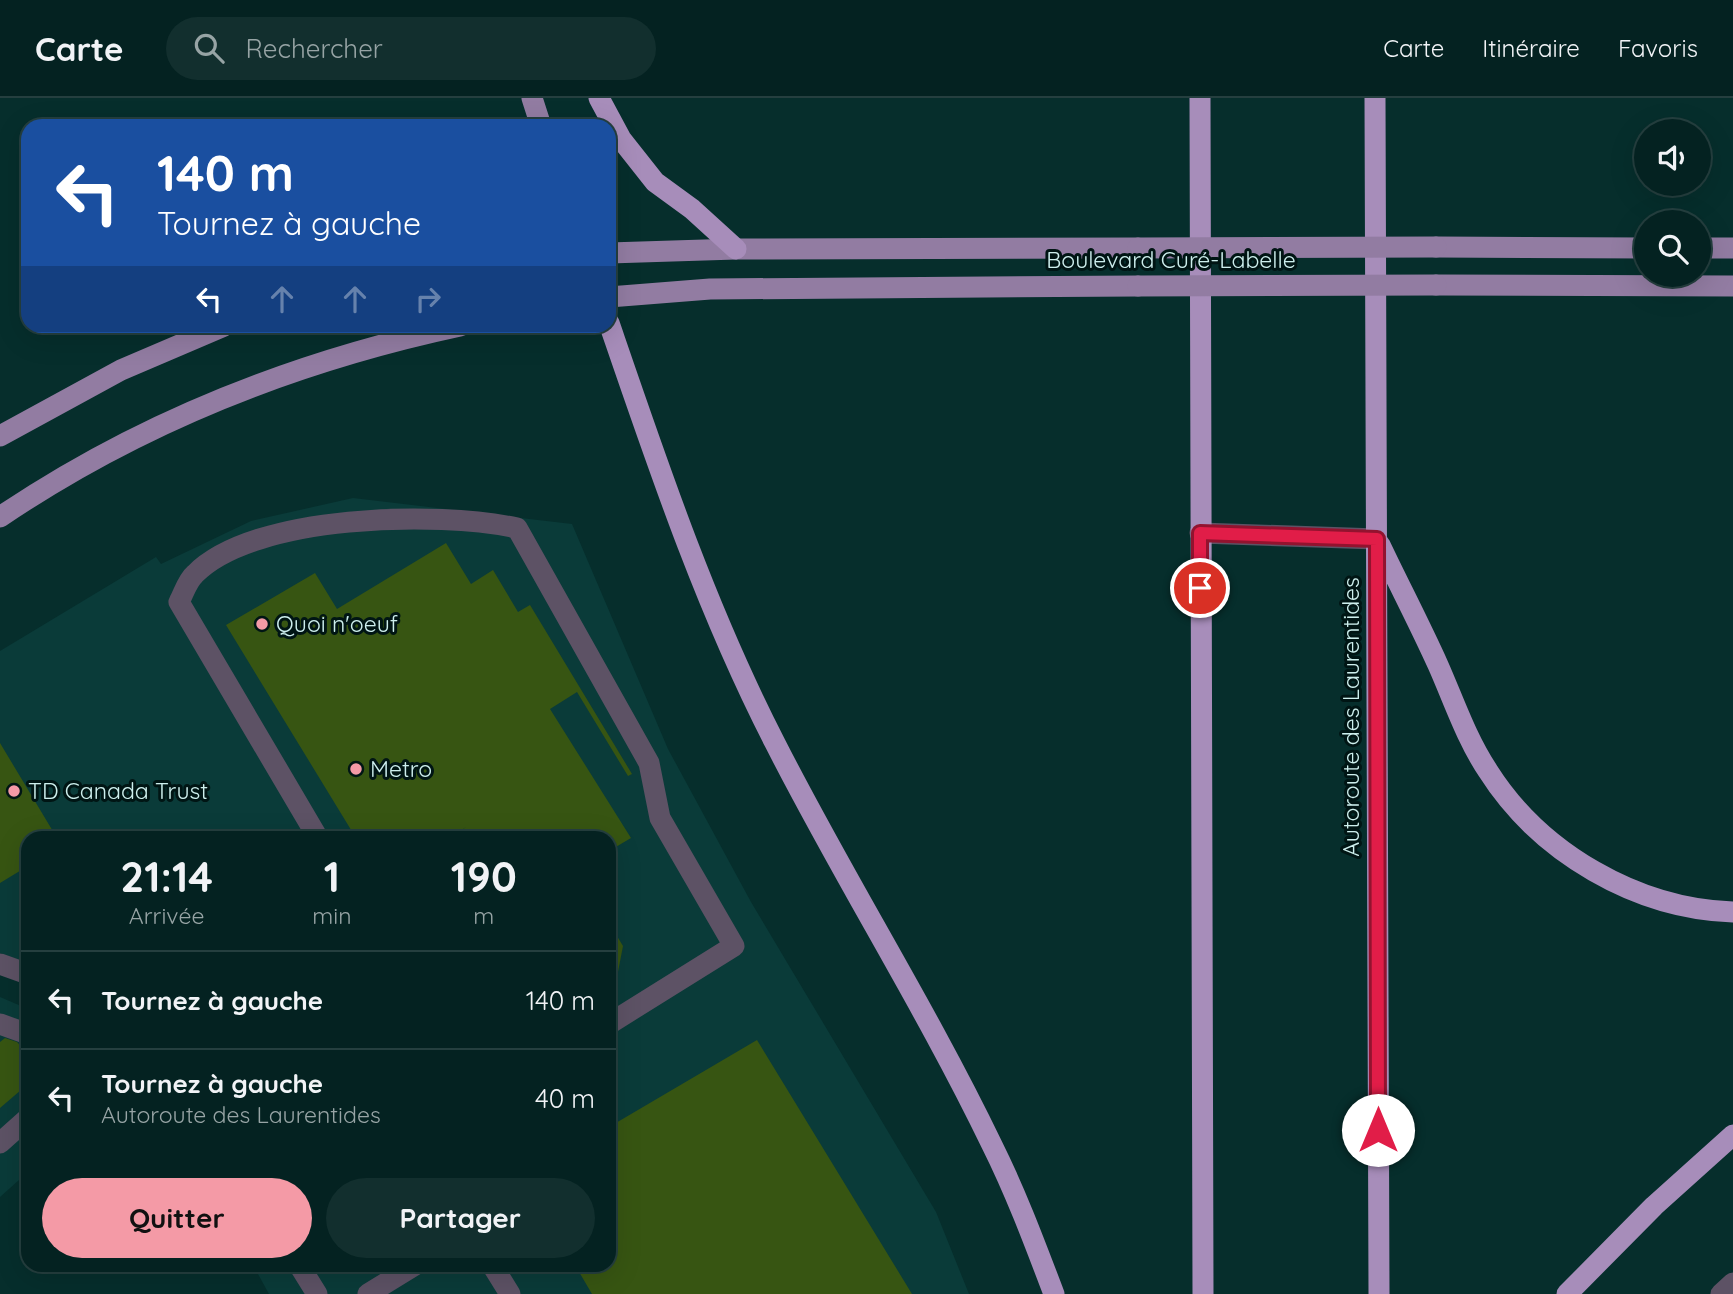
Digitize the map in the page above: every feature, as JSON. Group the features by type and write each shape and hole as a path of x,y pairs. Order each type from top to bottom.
{"highway":[{"path":"599,98 610,119"},
{"path":"1200,98 1203,1294"},
{"name":"Autoroute des Laurentides","path":"1375,98 1378,1294"},
{"path":"616,130 655,182 692,209 736,249"},
{"path":"613,333 694,562 741,674 808,806 970,1100 1013,1189 1054,1294"},
{"path":"1377,539 1467,734 1489,773 1519,811 1563,850 1608,880 1676,904 1733,912"},
{"path":"1567,1294 1654,1206 1733,1135"}],"main road":[{"path":"529,119 533,101"},
{"path":"533,101 539,119"},
{"name":"Boulevard Curé-Labelle","path":"616,253 736,249 1634,248"},
{"path":"1711,248 1733,248"},
{"name":"Boulevard Curé-Labelle","path":"616,296 710,289 1733,286"},
{"path":"0,436 111,375 208,333"},
{"path":"0,517 81,466 220,400 346,354 432,333"}],"street":[{"path":"314,831 179,602 188,583 212,561 237,547 273,536 393,519 472,521 517,528 649,763 660,818 734,946 616,1020"},
{"path":"1200,533 1377,539"},
{"path":"0,964 21,972"},
{"path":"0,1024 21,1032"},
{"path":"0,1143 21,1124"},
{"path":"303,1272 317,1294"},
{"path":"368,1294 404,1272"},
{"path":"496,1272 510,1294"},
{"path":"1721,1294 1733,1283"}],"shaded area":[{"path":"353,498 572,524 668,749 751,902 936,1212 969,1294 269,1294 257,1272 616,1272 616,831 21,831 21,960 0,953 0,651 156,557 161,564 251,521"},
{"path":"0,997 21,1006 21,1178 0,1197"}],"building":[{"path":"446,543 471,584 493,570 518,612 530,605 632,774 628,776 577,692 550,709 631,838 616,847 616,831 460,831 466,827 459,831 352,831 226,625 315,573 337,609"},
{"name":"TD Canada Trust","path":"0,743 53,831 21,831 21,870 0,883"},
{"path":"616,934 623,946 616,978"},
{"path":"5,1038 21,1046 21,1090 0,1108 0,1042"},
{"path":"757,1040 912,1294 592,1294 579,1272 616,1272 616,1123"}],"place":[{"name":"Quoi n'oeuf","path":"262,624"},
{"name":"Metro","path":"356,769"},
{"name":"TD Canada Trust","path":"14,791"}],"route":[{"path":"1200,588 1200,533 1377,539 1378,1130"}]}
